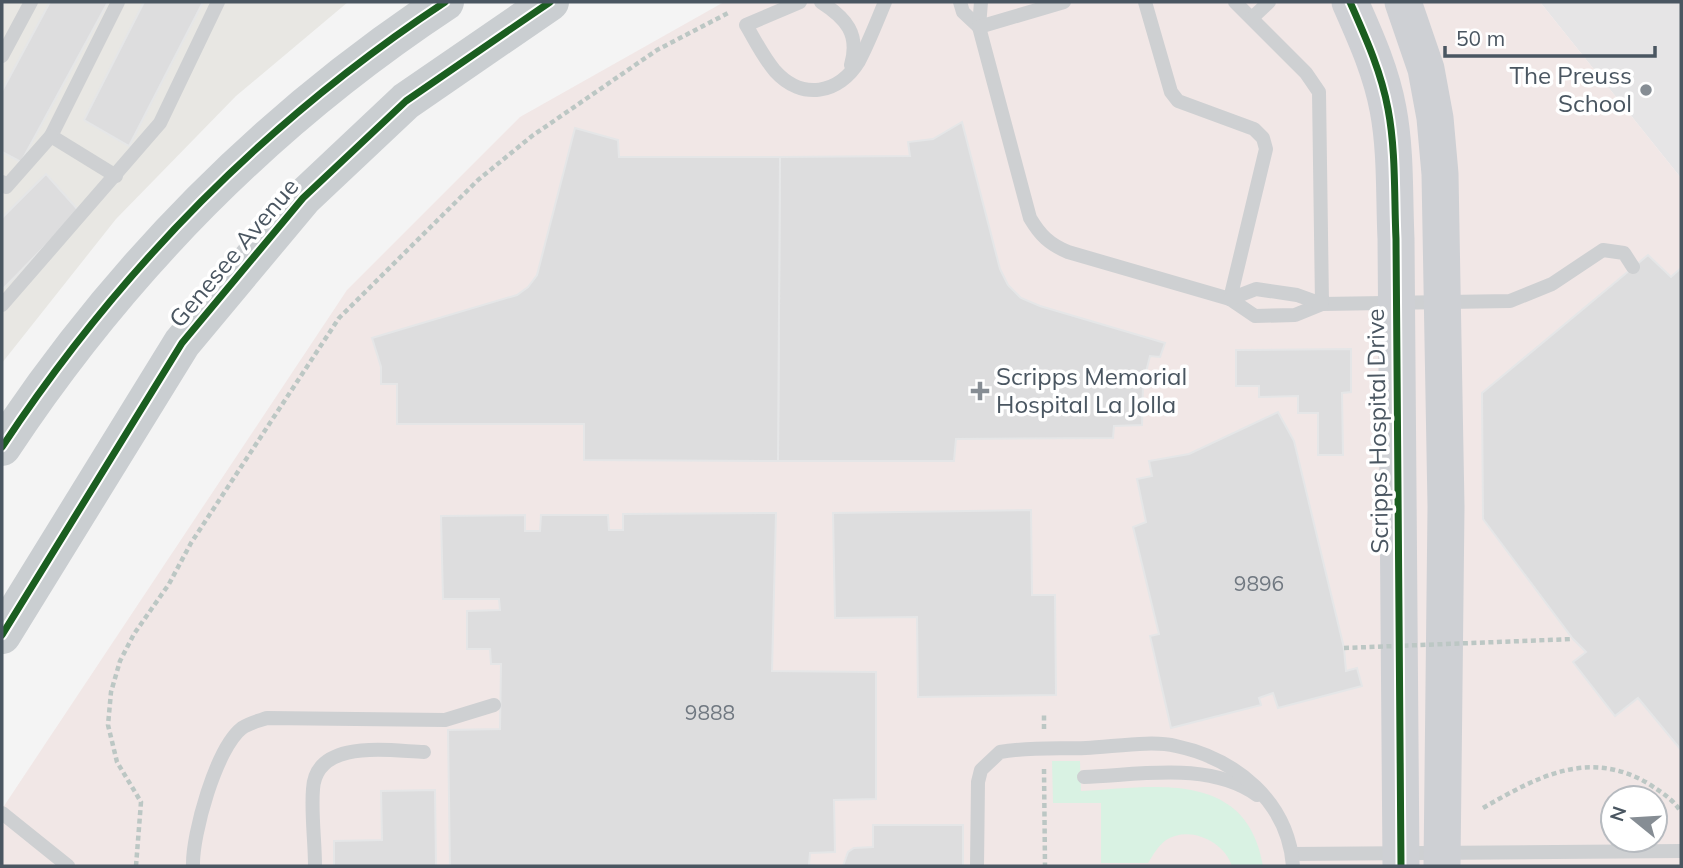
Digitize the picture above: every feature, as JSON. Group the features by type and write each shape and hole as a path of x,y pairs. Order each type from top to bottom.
{"main road":[{"name":"Genesee Avenue","path":"2,447 97,314 177,224 281,124 445,2"},
{"name":"Genesee Avenue","path":"2,635 181,343 303,198 406,101 550,2"}],"street":[{"name":"Scripps Hospital Drive","path":"1350,2 1375,62 1388,110 1395,214 1401,859"},
{"path":"1402,2 1426,69 1435,118 1444,300 1443,859"}],"lane":[{"path":"2,56 31,2"},
{"path":"3,187 51,136 118,2"},
{"path":"2,305 160,123 218,2"},
{"path":"800,2 746,25 765,57 787,82 804,90 822,91 836,86 859,61 885,2"},
{"path":"821,2 849,25 855,38 848,76"},
{"path":"960,2 963,12 979,27"},
{"path":"981,2 979,27 1030,218 1038,233 1053,246 1230,299 1255,316 1295,315 1322,304 1510,301 1552,284 1604,250 1624,253 1633,267"},
{"path":"979,27 1064,2"},
{"path":"1145,2 1171,92 1189,107 1254,129 1263,138 1266,149 1230,299"},
{"path":"1235,2 1306,73 1319,92 1322,304"},
{"path":"1252,18 1269,2"},
{"path":"51,136 116,176"},
{"path":"1230,299 1256,289 1297,295 1322,304"},
{"path":"193,866 198,825 211,783 239,730 253,722 267,718 445,720 494,705"},
{"path":"977,866 978,782 981,770 1000,752 1174,745 1214,757 1249,778 1276,809 1293,860 1443,859 1599,853"},
{"path":"315,866 313,786 320,772 333,757 350,751 424,752"},
{"path":"1084,777 1191,773 1216,776 1245,787 1276,809"},
{"path":"2,813 68,866"}],"path":[{"path":"136,866 141,802 117,762 108,725 111,692 120,660 134,634 169,584 191,543 339,318 441,216 532,136 637,63 734,10"},
{"path":"1344,648 1573,639"},
{"path":"1044,715 1045,866"},
{"path":"1483,808 1527,782 1579,765 1629,772 1672,799 1681,812"}],"shaded area":[{"path":"2,2 348,2 236,96 116,219 2,363"},
{"name":"Scripps Memorial Hospital La Jolla","path":"724,2 1540,2 1681,178 1681,866 2,866 2,809 347,290 520,117"},
{"name":"The Preuss School","path":"1540,2 1681,2 1681,178"}],"green space":[{"path":"1052,761 1080,761 1081,791 1166,787 1193,790 1217,798 1238,812 1254,834 1263,866 1232,866 1222,849 1214,843 1205,838 1185,834 1166,840 1148,863 1101,863 1101,803 1053,803"}],"building":[{"path":"50,2 108,2 21,162 2,152 2,91"},
{"path":"144,2 203,2 129,146 84,120"},
{"path":"962,122 1000,269 1008,285 1021,298 1040,306 1165,343 1160,357 1150,356 1143,384 1142,425 1114,426 1113,438 956,439 954,461 778,461 780,157 910,156 908,142 933,139"},
{"path":"575,128 618,140 619,157 780,157 778,461 584,460 584,424 397,424 397,384 381,384 381,367 372,338 517,295 528,287 537,275"},
{"path":"46,174 79,211 2,290 2,218"},
{"path":"1648,255 1671,277 1681,268 1681,750 1638,698 1615,716 1573,662 1586,652 1573,639 1483,519 1482,393"},
{"path":"1351,349 1351,392 1342,393 1343,455 1318,455 1318,413 1298,413 1298,396 1259,397 1259,386 1236,386 1236,350"},
{"path":"1278,412 1294,441 1344,648 1346,671 1357,668 1362,686 1278,708 1273,693 1259,698 1261,705 1171,728 1150,636 1159,634 1133,527 1146,522 1137,479 1152,476 1149,461 1189,454"},
{"path":"1031,510 1032,595 1055,595 1056,695 918,697 917,617 835,618 833,513"},
{"path":"776,513 772,671 876,672 876,799 834,800 835,852 810,853 809,865 816,866 450,866 448,730 500,729 501,664 491,664 490,649 467,649 467,611 500,610 499,599 443,599 441,516 525,515 525,531 540,531 541,515 608,515 609,530 623,530 623,514"},
{"path":"435,790 436,866 334,866 334,841 382,840 381,791"},
{"path":"873,825 963,825 963,866 843,866 848,852 854,848 873,847"}],"cycle path":[{"path":"2,447 47,382 96,319 147,259 201,202 318,96 380,47 445,2"},
{"path":"2,635 182,343 303,198 406,101 550,2"},
{"path":"1350,2 1381,81 1391,125 1394,157 1401,866"}],"place":[{"name":"The Preuss School","path":"1646,90"},
{"name":"Scripps Memorial Hospital La Jolla","path":"980,391"}]}
